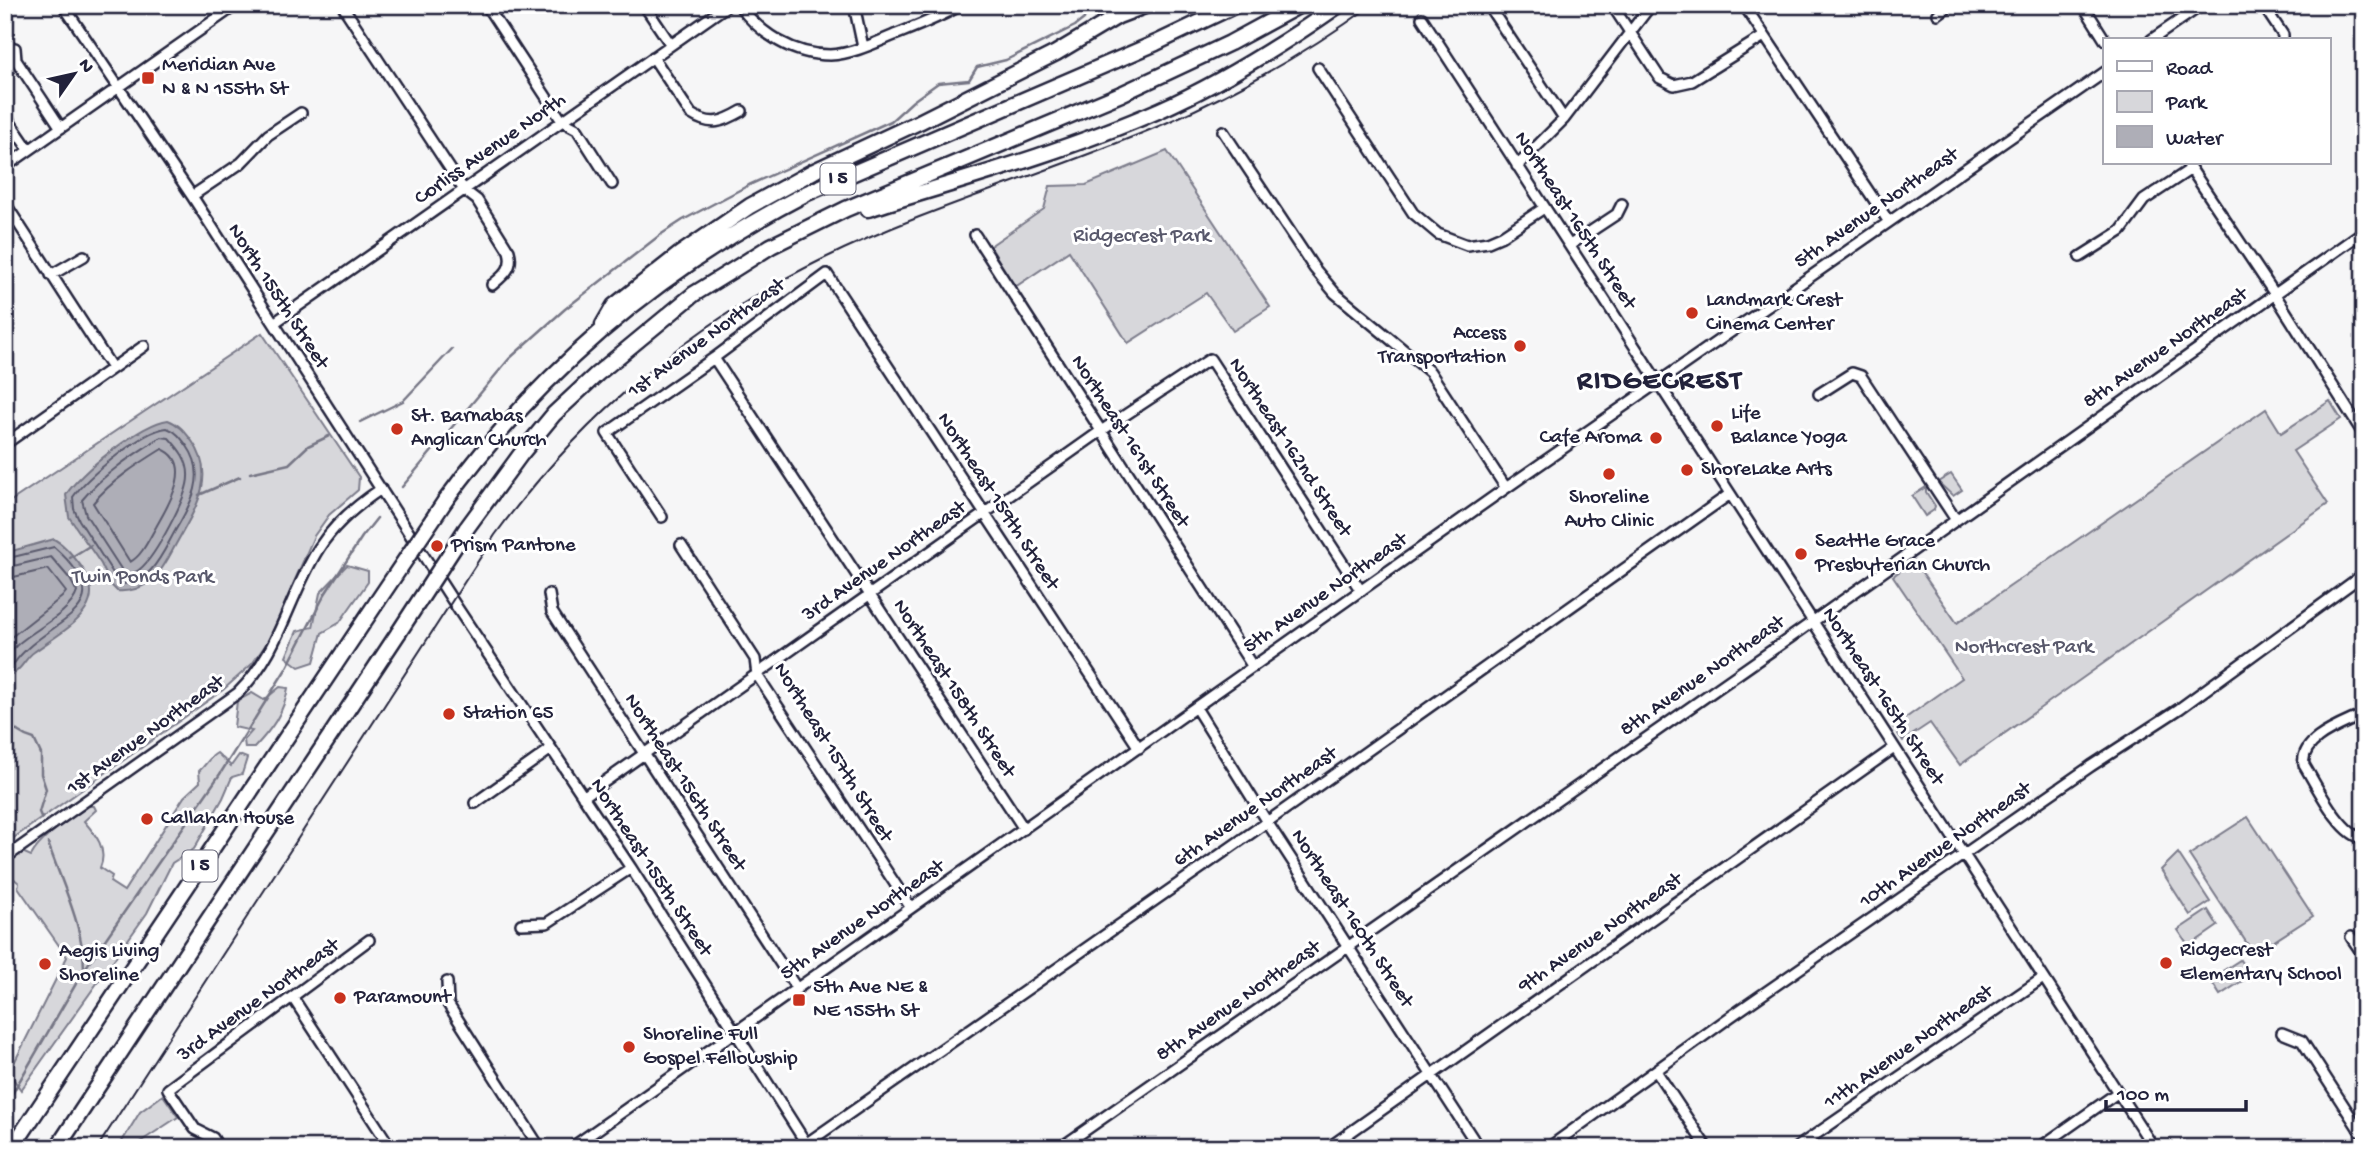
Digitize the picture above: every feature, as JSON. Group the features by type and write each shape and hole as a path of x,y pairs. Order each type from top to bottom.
{"highway":[{"path":"598,332 614,306 680,254 750,206 1056,53 1118,16 1147,5"},
{"name":"I 5","path":"10,1148 445,500 483,449 542,384 598,332 665,280 754,220 807,193 1156,43 1236,5"},
{"name":"I 5","path":"57,1148 466,529 554,414 597,374 694,294 771,246 846,209 1121,94 1230,43 1300,5"},
{"path":"811,226 1014,164 1159,110 1260,57 1339,5"},
{"path":"69,1148 106,1076"}],"street":[{"name":"North 155th Street","path":"64,5 192,196 458,609"},
{"path":"5,167 236,5"},
{"path":"342,5 464,190 477,200 509,251 509,270 492,285"},
{"path":"486,5 562,121 577,129 612,184"},
{"path":"645,5 671,45"},
{"name":"Corliss Avenue North","path":"274,323 728,5"},
{"path":"739,5 750,20 766,34 801,50 831,55 863,47 941,17 961,5"},
{"path":"854,5 863,47"},
{"path":"1488,5 1564,119"},
{"path":"1612,5 1660,78 1674,85 1692,81 1764,36"},
{"path":"1517,166 1564,119 1651,5"},
{"path":"1744,5 1889,222"},
{"path":"1938,13 1950,5"},
{"path":"2083,5 2104,38"},
{"path":"2154,38 2202,5"},
{"path":"2263,5 2283,38"},
{"name":"Northeast 165th Street","path":"1422,18 2154,1148"},
{"path":"15,48 16,60 61,128"},
{"path":"653,58 691,114 700,120 711,123 725,121 742,111"},
{"path":"1318,68 1413,213 1427,227 1459,243 1477,244 1502,236 1544,208"},
{"name":"5th Avenue Northeast","path":"570,1148 1506,488 2103,73"},
{"path":"192,196 241,163 268,135 301,113"},
{"path":"5,115 29,150"},
{"path":"1223,131 1319,274 1343,300 1430,372 1506,488"},
{"path":"2080,257 2121,232 2144,200 2189,166 2364,435"},
{"path":"5,203 112,368"},
{"path":"1570,245 1617,215 1622,204"},
{"name":"8th Avenue Northeast","path":"1060,1148 1812,622 2364,231"},
{"name":"Northeast 161st Street","path":"975,235 1253,667"},
{"path":"51,275 84,256"},
{"name":"1st Avenue Northeast","path":"663,517 607,433 827,274"},
{"name":"Northeast 159th Street","path":"827,274 1139,748"},
{"path":"5,444 144,346"},
{"name":"Northeast 158th Street","path":"714,358 1024,829"},
{"name":"3rd Avenue Northeast","path":"583,797 1101,431 1210,359"},
{"name":"Northeast 162nd Street","path":"1210,359 1361,591"},
{"path":"1819,394 1852,373 1861,376 1956,520"},
{"name":"1st Avenue Northeast","path":"5,858 237,693 258,671 271,651 319,548 351,510 381,489"},
{"name":"6th Avenue Northeast","path":"805,1146 1730,494"},
{"name":"Northeast 157th Street","path":"681,545 755,659 757,675 911,908"},
{"name":"10th Avenue Northeast","path":"1548,1148 1719,1025 2091,766 2179,709 2364,574"},
{"name":"Northeast 156th Street","path":"549,594 552,612 797,989"},
{"name":"Northeast 155th Street","path":"458,609 631,868 805,1146"},
{"name":"Northeast 160th Street","path":"1196,708 1479,1148"},
{"path":"2364,714 2317,739 2307,748 2303,757 2304,765 2344,829 2356,838 2364,838"},
{"name":"9th Avenue Northeast","path":"1328,1148 1894,748"},
{"path":"475,803 551,749"},
{"path":"521,924 547,923 631,868"},
{"path":"2351,937 2364,956"},
{"name":"3rd Avenue Northeast","path":"219,1148 213,1138 195,1129 168,1089 369,940"},
{"name":"11th Avenue Northeast","path":"1796,1148 2043,978"},
{"path":"447,982 448,1004 540,1148"},
{"path":"293,998 391,1148"},
{"path":"2282,1033 2302,1041 2364,1137"},
{"path":"1656,1071 1707,1148"},
{"path":"2039,1148 2118,1093"}],"green space":[{"name":"Ridgecrest Park","path":"1167,151 1270,307 1233,331 1206,293 1128,343 1069,251 1015,287 990,246 1044,209 1050,186 1086,185"},
{"name":"Twin Ponds Park","path":"262,333 359,477 358,490 329,515 314,536 269,640 252,664 223,690 5,844 5,505"},
{"name":"Northcrest Park","path":"2330,401 2341,419 2293,451 2328,504 1960,765 1930,723 1903,741 1893,727 1962,678 1893,576 1914,561 1957,623 2266,409 2281,433"},
{"path":"1951,474 1962,490 1953,496 1938,482"},
{"path":"1926,487 1926,492 1935,506 1934,510 1925,516 1912,496"},
{"path":"347,565 368,571 368,582 339,623 322,633 314,662 299,667 286,657 297,631 313,627 320,593"},
{"path":"280,687 288,688 276,721 254,748 245,748 244,740 252,731 234,727 237,701 252,693 264,700"},
{"path":"217,753 231,766 239,755 247,758 242,774 232,777 194,849 172,863 147,913 21,1090 9,1073 67,957 18,887 19,883 5,871 5,863 20,851 31,856 41,842 56,829 87,806 94,806 96,810 84,821 102,848 100,868 112,876 110,882 124,891 184,797 200,782 199,771"},
{"path":"2248,817 2313,916 2254,954 2189,855"},
{"path":"2178,853 2210,902 2190,915 2161,870"},
{"path":"2208,910 2218,926 2189,946 2178,930"},
{"path":"2240,960 2250,976 2220,995 2210,979"},
{"path":"163,1095 178,1117 137,1144 139,1148 118,1148 140,1112"}],"water":[{"path":"168,420 184,431 200,454 203,481 200,494 190,519 156,575 137,588 117,591 69,517 66,495 83,474 112,450 143,430"},
{"path":"54,539 72,555 89,581 91,594 88,606 71,626 31,655 12,674 5,670 5,553"}],"waterway":[{"path":"402,487 509,359 565,309 660,235 749,185 891,121 938,83 969,80 977,67 1006,60 1075,26 1084,19 1085,10"},
{"path":"360,422 403,401 452,349"},
{"path":"250,473 289,464 308,446 329,436"},
{"path":"199,495 240,477"},
{"path":"84,970 220,774 286,669 325,594 377,518"},
{"path":"70,558 91,545"},
{"path":"5,720 18,732 34,739 41,754 41,774 46,789 39,812 42,819"},
{"path":"5,1106 84,970 76,922 48,843"}],"tram line":[{"path":"97,1148 495,535 528,492 564,452 642,377 729,313 775,284 823,259 907,222 1123,141 1193,111 1298,55 1372,5"}],"place":[{"name":"Meridian Ave N & N 155th St","path":"148,78"},
{"name":"Landmark Crest Cinema Center","path":"1692,313"},
{"name":"Access Transportation","path":"1520,346"},
{"name":"Life Balance Yoga","path":"1717,426"},
{"name":"St. Barnabas Anglican Church","path":"397,429"},
{"name":"Cafe Aroma","path":"1656,438"},
{"name":"ShoreLake Arts","path":"1687,470"},
{"name":"Shoreline Auto Clinic","path":"1609,474"},
{"name":"Prism Pantone","path":"437,546"},
{"name":"Seattle Grace Presbyterian Church","path":"1801,554"},
{"name":"Station 65","path":"449,714"},
{"name":"Callahan House","path":"147,819"},
{"name":"Ridgecrest Elementary School","path":"2166,963"},
{"name":"Aegis Living Shoreline","path":"45,964"},
{"name":"Paramount","path":"340,998"},
{"name":"5th Ave NE & NE 155th St","path":"799,1000"},
{"name":"Shoreline Full Gospel Fellowship","path":"629,1047"}],"district":[{"name":"RIDGECREST","path":"1660,382"}]}
